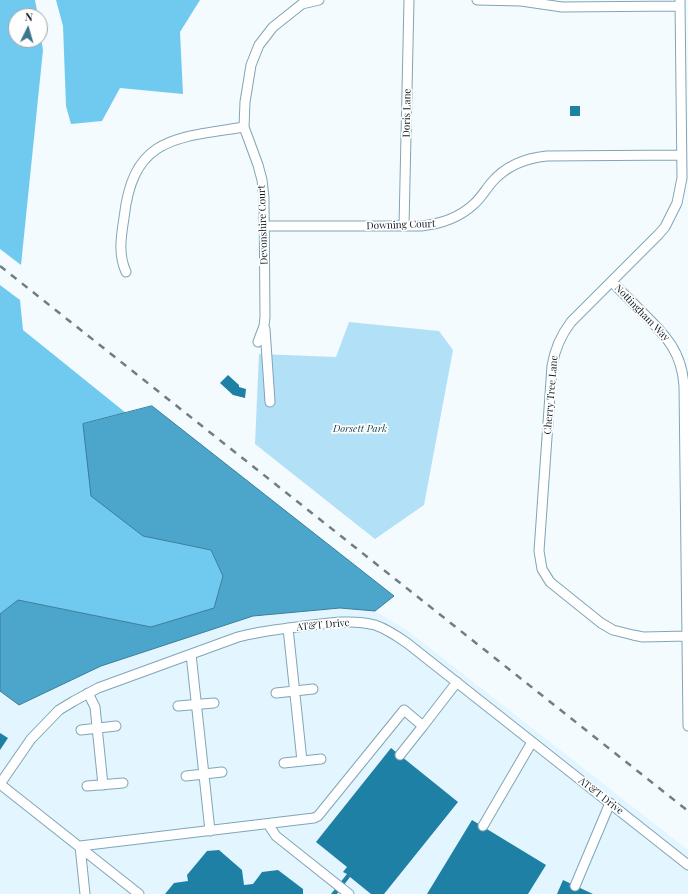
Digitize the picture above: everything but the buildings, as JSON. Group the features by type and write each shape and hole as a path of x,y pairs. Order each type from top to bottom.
{"street":[{"name":"Devonshire Court","path":"258,342 265,317 264,198 262,180 244,127 248,77 256,53 264,38 273,27 301,2 319,0"},
{"name":"Doris Lane","path":"404,226 409,0"},
{"path":"477,0 520,1 562,7 680,3"},
{"name":"Cherry Tree Lane","path":"680,3 682,178 680,190 670,217 658,235 571,322 561,337 554,356 539,550 540,563 546,576 556,588 601,623 613,630 633,636 643,637 687,636"},
{"path":"126,272 120,250 125,204 132,178 143,162 158,148 176,139 244,127"},
{"name":"Downing Court","path":"264,226 433,225 457,216 474,204 501,173 516,164 532,158 547,156 681,155"},
{"name":"Nottingham Way","path":"612,282 668,339 676,353 682,369 684,386 688,726"},
{"path":"265,317 270,402"},
{"name":"AT&T Drive","path":"0,784 31,739 45,723 59,710 88,692 238,637 257,632 337,622 354,622 374,625 390,631 407,642 688,865"},
{"path":"288,628 302,761"},
{"path":"191,654 210,831"},
{"path":"400,755 457,682"},
{"path":"276,693 313,689"},
{"path":"88,692 95,707 103,785"},
{"path":"178,706 214,703"},
{"path":"80,846 314,818 318,816 404,710 423,726"},
{"path":"81,730 116,726"},
{"path":"483,826 532,742"},
{"path":"284,763 321,759"},
{"path":"186,776 222,772"},
{"path":"87,786 123,783"},
{"path":"0,784 139,894"},
{"path":"575,886 610,803"},
{"path":"268,824 276,836 349,894"},
{"path":"80,846 85,894"}],"shaded area":[{"path":"0,0 35,0 36,8 8,8 8,48 43,48 43,50 21,265 0,249"},
{"path":"56,0 200,0 180,32 183,94 120,88 102,121 71,124 66,106 63,26"},
{"path":"0,285 20,300 23,330 126,413 83,424 143,536 211,550 223,576 214,608 151,627 18,600 0,614"},
{"path":"152,406 394,596 375,611 340,608 253,616 101,666 19,705 0,691 0,614 18,600 151,627 214,608 223,576 211,550 143,536 91,496 83,424"},
{"path":"340,608 375,611 408,631 688,850 688,894 0,894 0,691 19,705 101,666 253,616"}],"green space":[{"name":"Dorsett Park","path":"349,322 439,331 453,350 424,505 375,539 255,444 259,354 336,357"}],"railway":[{"path":"0,266 688,811"}]}
